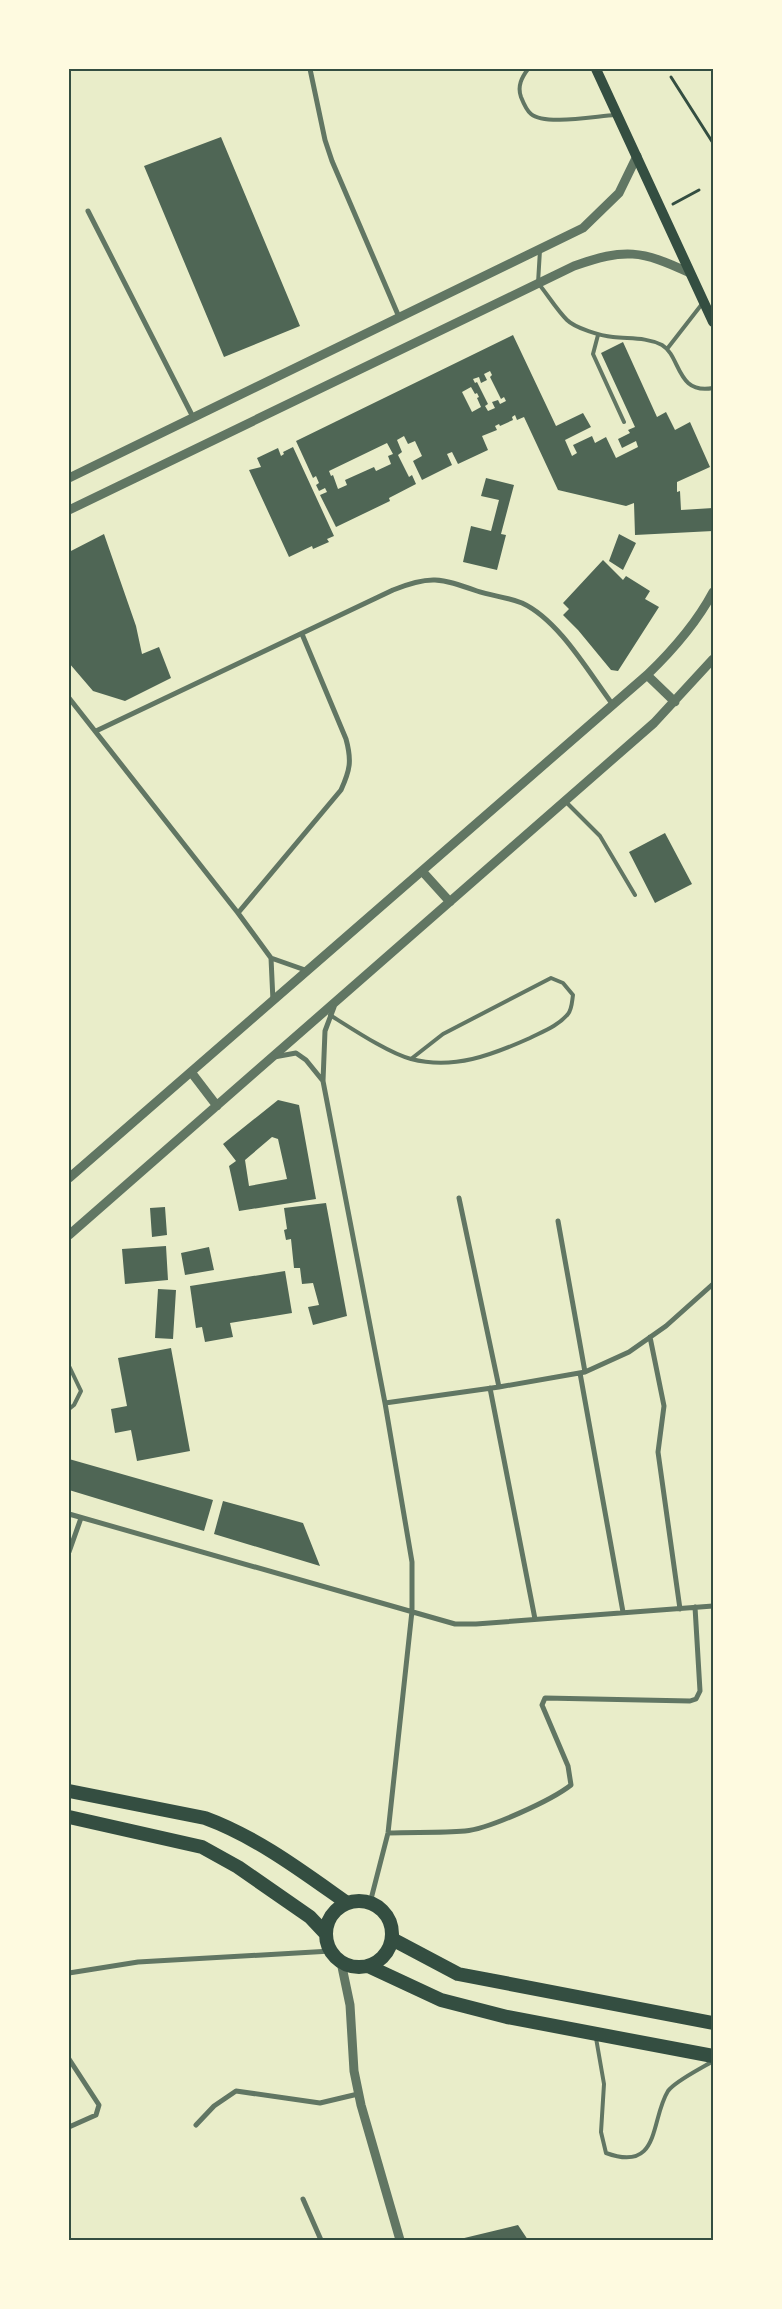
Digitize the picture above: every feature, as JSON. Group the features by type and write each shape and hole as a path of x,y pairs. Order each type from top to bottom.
{"highway":[{"path":"69,1791 205,1818 223,1825 293,1866 347,1903"},
{"path":"69,1817 202,1848 238,1867 310,1917 326,1934 331,1951 341,1962 354,1967 368,1966 384,1956 392,1939 392,1927 388,1917 380,1908 370,1903 355,1901 347,1903 332,1916 326,1934"},
{"path":"392,1939 458,1974 713,2024"},
{"path":"368,1966 441,2000 507,2017 713,2056"}],"main road":[{"path":"596,69 713,322"}],"street":[{"path":"310,69 319,114 332,161 399,317"},
{"path":"69,478 583,228 619,193 637,156"},
{"path":"88,211 193,417"},
{"path":"69,510 574,266 597,258 636,253 662,260 690,273"},
{"path":"96,732 415,581 429,579 445,580 522,603 540,614 558,632 613,705"},
{"path":"69,1178 647,675 709,608 713,592"},
{"path":"238,913 341,790 349,771 350,755 346,739 302,634"},
{"path":"69,1235 654,723 712,664"},
{"path":"647,675 675,702"},
{"path":"69,698 238,913 271,958 273,1002"},
{"path":"422,872 450,902"},
{"path":"271,958 309,971"},
{"path":"336,1002 325,1032 323,1081 385,1403 412,1562 412,1611 388,1833 370,1903"},
{"path":"272,1057 296,1053 306,1060 323,1081"},
{"path":"191,1072 217,1106"},
{"path":"459,1198 499,1387"},
{"path":"558,1221 623,1612"},
{"path":"385,1403 499,1387 582,1372 629,1352 666,1326 713,1284"},
{"path":"650,1337 664,1406 658,1452 680,1609"},
{"path":"490,1388 535,1619"},
{"path":"69,1514 466,1625 713,1606"},
{"path":"69,1552 81,1518"},
{"path":"388,1833 467,1831 517,1814 559,1794 570,1785 568,1766 542,1705 544,1698 690,1701 696,1699 700,1691 695,1607"},
{"path":"69,1973 138,1962 331,1951"},
{"path":"341,1962 350,2005 354,2071 358,2094 370,2142 400,2240"},
{"path":"69,2060 99,2105 96,2115 69,2127"},
{"path":"196,2125 214,2106 236,2091 320,2103 358,2094"},
{"path":"303,2199 321,2240"}],"lane":[{"path":"528,69 521,80 520,94 527,109 536,117 555,119 617,114"},
{"path":"540,249 538,283 568,321 598,335 640,338 652,341 667,349 683,378 696,386 707,389 713,388"},
{"path":"667,349 704,302"},
{"path":"598,335 593,354 624,422"},
{"path":"565,801 600,836 635,895"},
{"path":"330,1015 372,1040 410,1059 461,1062 494,1054 556,1026 570,1012 573,996 563,983 550,978 443,1034 410,1059"},
{"path":"69,1366 81,1390 74,1405 69,1409"},
{"path":"595,2034 604,2084 601,2132 606,2153 623,2159 635,2156 650,2145 668,2090 713,2061"}],"path":[{"path":"671,76 713,143"},
{"path":"662,211 699,190"}],"building":[{"path":"221,137 300,326 224,357 144,166"},
{"path":"513,335 556,426 583,413 591,427 565,440 572,456 577,453 573,445 592,436 595,443 606,437 616,458 638,447 636,441 622,448 618,439 630,433 628,430 635,427 601,353 623,342 657,417 666,412 675,430 690,422 710,467 677,482 677,492 680,491 681,510 713,508 713,531 635,535 634,503 626,506 558,490 524,417 517,420 515,415 512,417 513,420 500,426 499,424 495,426 497,430 482,436 488,450 458,464 452,452 447,454 452,465 422,480 413,461 422,456 415,441 408,444 404,436 397,440 402,452 398,455 409,477 412,475 416,484 389,498 390,501 336,527 320,495 327,492 325,488 319,491 316,485 319,483 316,476 313,478 296,441","holes":["490,371 492,375 490,377 501,399 504,397 506,401 500,404 498,400 492,402 495,408 488,411 485,406 488,404 477,382 475,383 473,379 479,377 481,383 487,380 484,374","471,387 475,394 477,393 481,407 472,412 462,392","387,443 393,454 388,456 391,464 376,471 374,467 345,480 347,485 338,489 333,475 331,476 329,471"]},
{"path":"293,447 334,536 327,539 329,542 313,549 312,546 289,557 249,470 261,467 257,458 278,448 281,456 284,454 283,452"},
{"path":"486,478 514,485 501,534 506,535 497,570 463,562 471,526 491,531 499,500 481,496"},
{"path":"104,534 136,626 142,654 159,647 171,678 125,701 93,691 69,663 69,552"},
{"path":"619,534 636,543 623,570 609,561"},
{"path":"603,560 623,580 626,576 650,591 645,599 659,607 618,671 611,670 563,615 569,609 563,603"},
{"path":"665,833 692,884 655,903 629,852"},
{"path":"278,1100 299,1105 316,1199 239,1211 229,1166 236,1161 223,1144","holes":["272,1137 278,1139 287,1179 249,1186 245,1160"]},
{"path":"326,1203 347,1316 313,1325 308,1307 319,1305 313,1283 302,1284 300,1268 294,1268 291,1239 286,1240 284,1230 287,1229 284,1208"},
{"path":"165,1207 167,1235 152,1237 150,1208"},
{"path":"166,1246 168,1280 125,1284 122,1249"},
{"path":"209,1247 214,1270 185,1275 181,1253"},
{"path":"285,1271 292,1313 230,1323 233,1337 205,1342 202,1327 196,1328 190,1286"},
{"path":"158,1289 176,1290 173,1339 155,1338"},
{"path":"171,1348 190,1451 137,1461 131,1430 115,1433 111,1409 127,1406 118,1358"},
{"path":"69,1459 213,1500 204,1531 69,1490"},
{"path":"223,1501 303,1523 320,1566 214,1534"},
{"path":"518,2225 528,2240 456,2240"}]}
